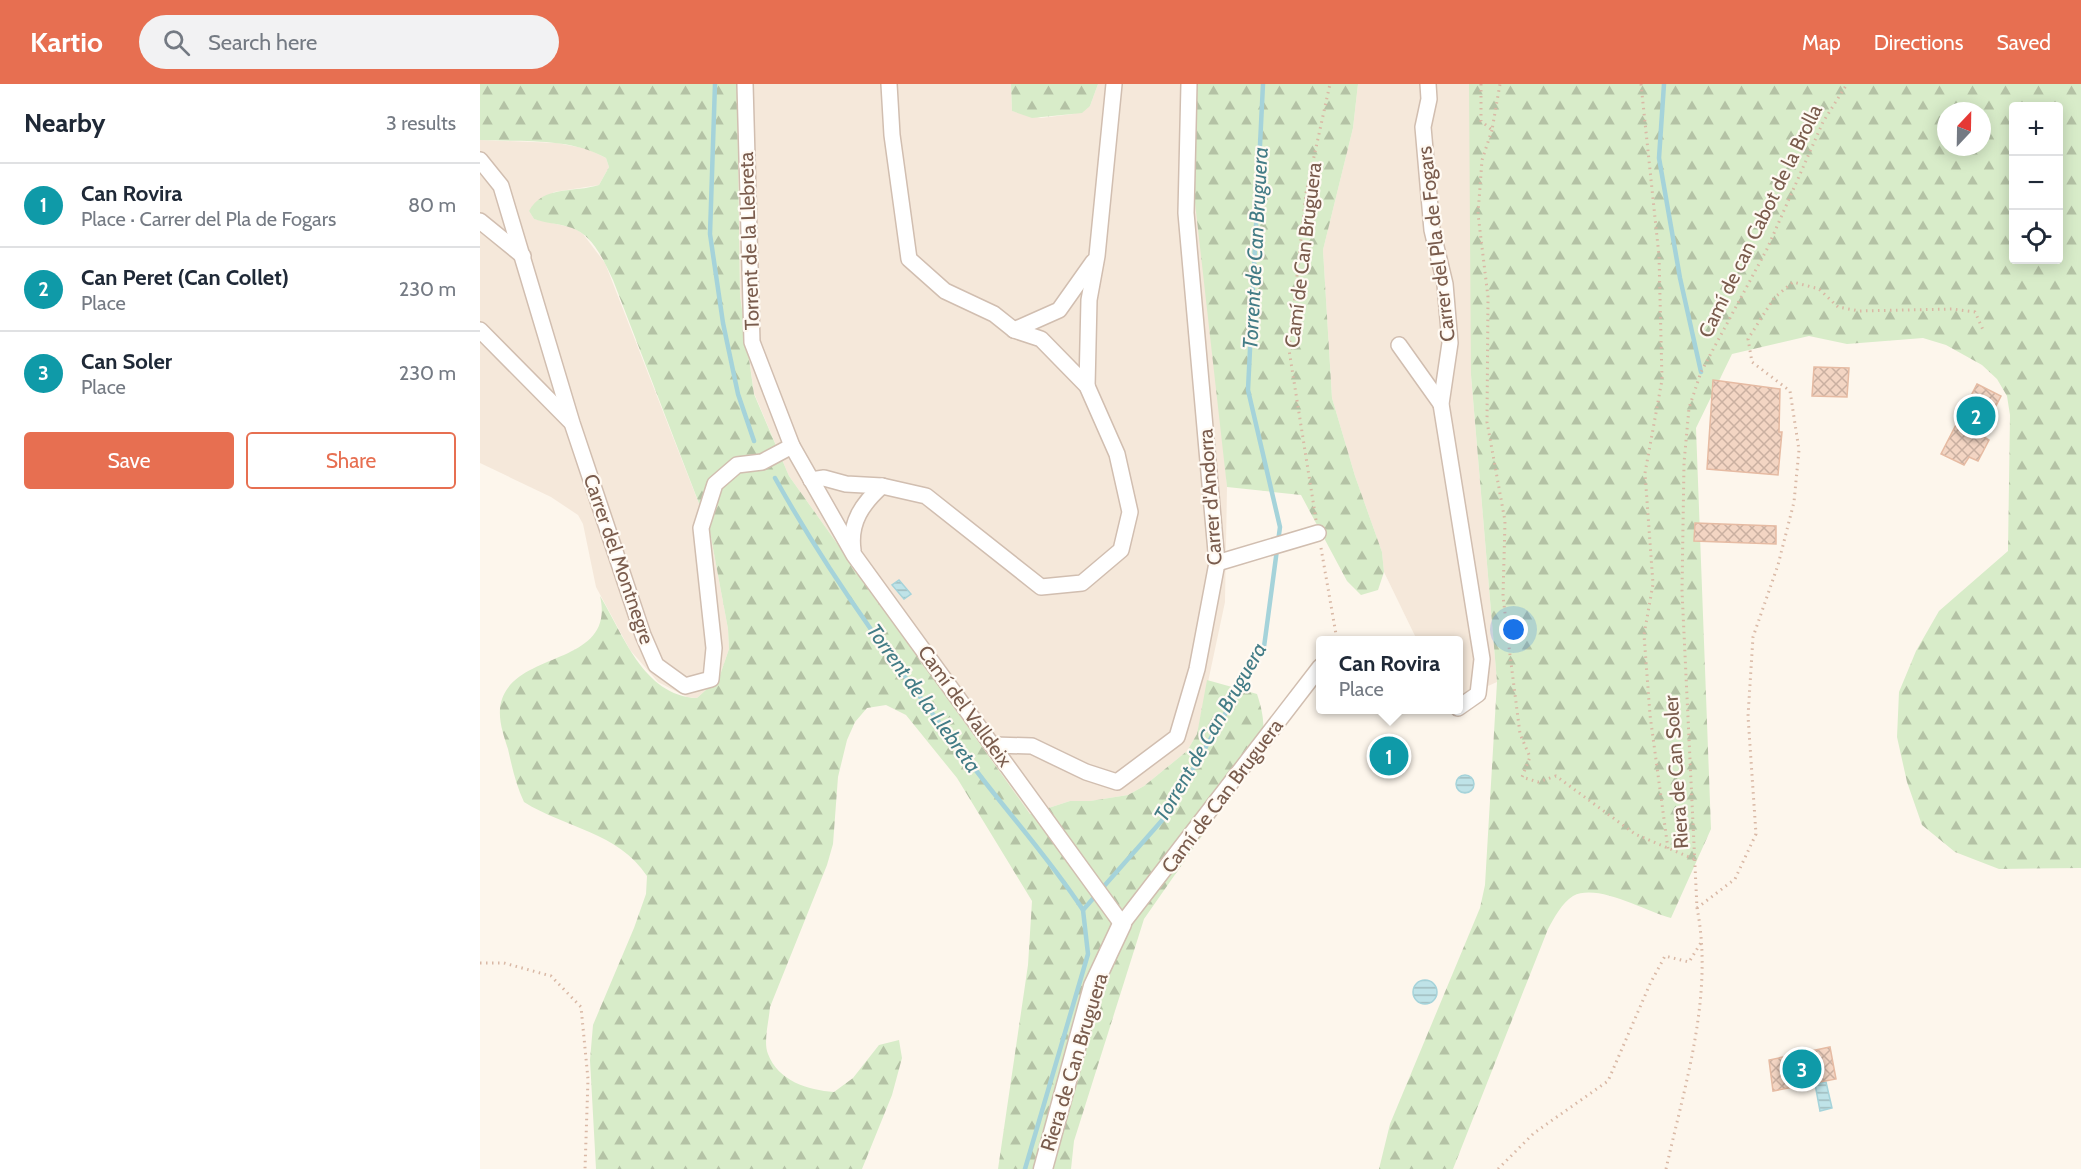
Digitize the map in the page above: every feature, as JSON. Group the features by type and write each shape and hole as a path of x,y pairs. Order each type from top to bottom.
{"street":[{"name":"Torrent de la Llebreta","path":"745,84 752,342 792,446 854,555"},
{"path":"811,480 824,478 846,484 882,486 926,496 1041,587 1082,583 1121,550 1130,512 1117,454 1087,386 1041,339 1014,330 994,314 945,291 909,259 892,135 889,84"},
{"path":"1087,386 1089,300 1097,256 1114,84"},
{"name":"Carrer d'Andorra","path":"994,745 1032,746 1086,772 1117,782 1177,737 1197,669 1217,563 1186,213 1189,84"},
{"name":"Carrer del Pla de Fogars","path":"1428,84 1430,99 1423,127 1432,230 1444,284 1450,343 1442,404 1482,659 1478,694 1463,704"},
{"name":"Carrer del Montnegre","path":"480,160 501,186 572,423 643,635 657,664 685,686 711,679 714,648 701,528 715,484 737,465 762,462 792,446"},
{"path":"480,221 523,256"},
{"path":"1014,330 1059,310 1097,256"},
{"path":"480,330 572,423"},
{"name":"Carrer del Pla de Fogars","path":"1399,345 1442,404"},
{"path":"854,555 851,535 862,504 882,486"},
{"path":"1217,563 1318,533"},
{"name":"Camí del Valldeix","path":"854,555 1122,924"},
{"name":"Camí de Can Bruguera","path":"1122,924 1316,673"},
{"name":"Riera de Can Bruguera","path":"1043,1169 1093,986 1122,924"}],"path":[{"name":"Camí de Can Bruguera","path":"1330,84 1306,193 1289,350 1335,636"},
{"path":"1481,84 1481,121 1492,130"},
{"path":"1500,84 1492,130 1482,160 1478,214 1488,297 1487,422 1504,521 1503,596 1520,734 1530,757 1522,777 1538,782 1556,776 1635,834 1696,860"},
{"path":"1641,84 1659,256 1662,380 1645,473 1653,584 1644,635 1650,715 1668,849"},
{"name":"Camí de can Cabot de la Brolla","path":"1701,372 1767,249 1824,122 1847,84"},
{"path":"1697,908 1735,879 1756,834 1751,797 1748,716 1753,637 1778,565 1794,502 1798,460 1790,391 1752,362 1748,339 1774,298 1793,282 1819,289 1838,307 1859,311 1952,309 1975,312 1984,333"},
{"name":"Riera de Can Soler","path":"1666,1169 1698,1028 1703,940 1697,908 1687,735 1682,591 1684,463 1689,408 1701,372"},
{"path":"1498,1169 1534,1133 1608,1081 1650,984 1665,956 1689,962 1703,940"},
{"path":"480,963 504,963 550,976 581,1007 588,1079 585,1169"}],"shaded area":[{"path":"737,84 1011,84 1012,111 1041,118 1073,114 1090,106 1098,84 1193,84 1227,487 1225,602 1197,734 1187,751 1144,786 1128,795 1090,801 1070,801 1030,814 789,476 754,393 740,295"},
{"path":"1358,84 1469,84 1471,87 1471,375 1497,682 1463,697 1463,636 1415,636 1384,572 1382,552 1355,476 1332,398 1323,250 1353,128"},
{"path":"480,140 557,143 588,149 606,158 609,167 599,185 554,192 529,211 534,219 574,228 583,234 605,263 710,532 728,629 729,649 719,678 697,698 687,697 658,682 630,650 596,587 583,524 578,515 551,497 480,463"}],"green space":[{"path":"480,84 737,84 740,295 754,394 789,476 1030,814 1070,801 1090,801 1128,795 1144,786 1187,751 1197,734 1207,680 1257,694 1263,726 1262,741 1257,757 1144,919 1074,1141 1071,1169 998,1169 1028,965 1032,901 957,778 906,715 886,705 867,708 855,722 847,740 838,777 833,844 827,865 770,1007 766,1038 768,1054 779,1071 786,1077 804,1086 834,1092 853,1078 879,1045 899,1040 902,1058 892,1095 862,1169 596,1169 590,1060 593,1025 634,928 646,894 647,876 635,861 606,840 524,802 516,783 502,729 500,709 507,690 521,676 577,648 592,636 601,620 600,596 637,660 649,675 678,695 697,698 719,678 729,649 728,629 710,532 610,273 602,257 586,236 572,228 534,219 529,211 542,197 551,193 599,185 609,167 606,158 592,151 561,144 480,140"},
{"path":"1011,84 1098,84 1090,106 1082,113 1032,118 1012,111"},
{"path":"1193,84 1358,84 1353,128 1323,250 1332,398 1355,476 1382,552 1384,572 1378,590 1361,595 1347,581 1301,495 1227,487 1191,167"},
{"path":"1469,84 2081,84 2081,868 1999,869 1955,852 1922,825 1907,782 1897,737 1899,692 1916,651 1939,611 2008,551 2010,415 2007,396 1997,379 1982,365 1946,345 1923,338 1847,344 1809,336 1732,354 1696,428 1711,829 1671,918 1608,895 1595,893 1573,896 1562,907 1548,929 1453,1169 1379,1169 1390,1124 1480,908 1485,885 1497,682 1471,375"}],"water":[{"path":"899,580 911,594 904,599 892,585"},
{"path":"1461,775 1469,775 1474,780 1472,791 1461,793 1456,788 1456,780"},
{"path":"1420,980 1430,980 1437,987 1437,997 1430,1004 1420,1004 1413,997 1413,987"},
{"path":"1826,1082 1832,1108 1820,1111 1815,1084"}],"building":[{"path":"1814,367 1849,368 1847,397 1812,396"},
{"path":"1713,380 1780,389 1779,432 1782,432 1778,475 1707,469"},
{"path":"1977,384 2001,396 1981,435 1989,440 1978,461 1969,457 1964,465 1941,454"},
{"path":"1695,523 1776,526 1776,544 1694,541"},
{"path":"1394,743 1403,759 1385,769 1376,753"},
{"path":"1830,1047 1836,1079 1773,1091 1769,1060"}],"waterway":[{"name":"Torrent de la Llebreta","path":"715,84 710,234 723,323 738,394 754,441"},
{"name":"Torrent de Can Bruguera","path":"1025,1169 1088,954 1083,910 1165,817 1264,647 1280,527 1248,390 1263,84"},
{"path":"1664,84 1659,158 1680,278 1701,372"},
{"name":"Torrent de la Llebreta","path":"775,478 821,555 871,629 1083,910"}],"place":[{"name":"Can Peret (Can Collet)","path":"1976,416"},
{"name":"Can Rovira","path":"1389,756"},
{"name":"Can Soler","path":"1802,1069"}]}
